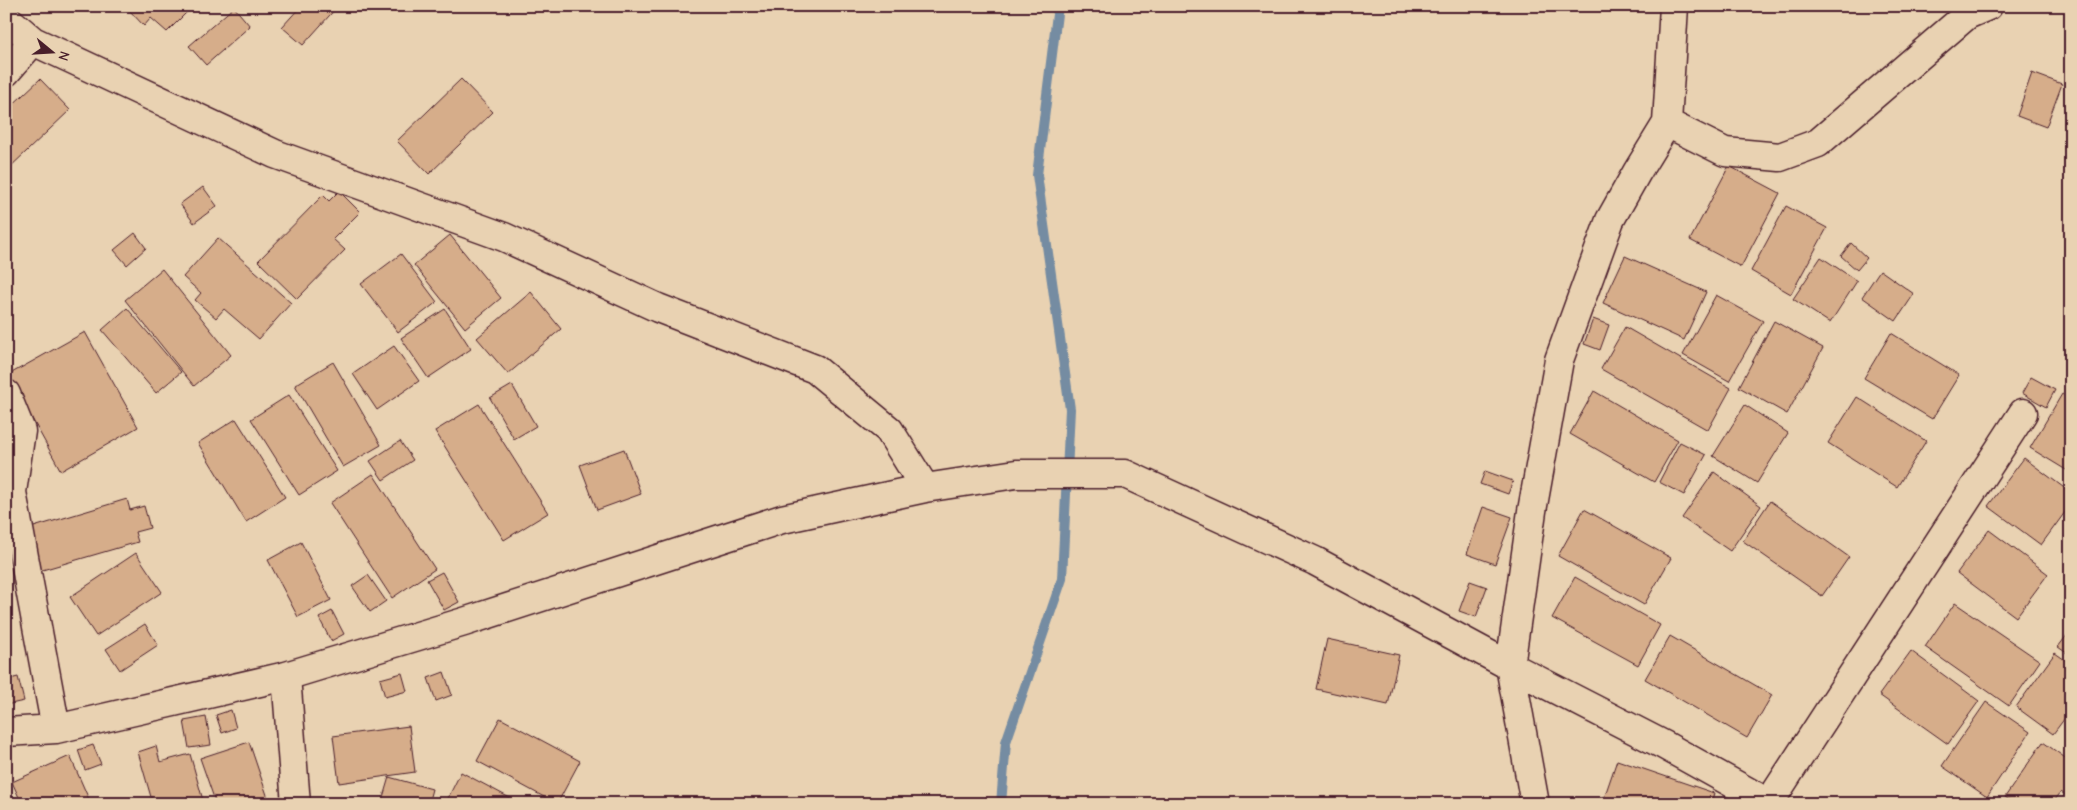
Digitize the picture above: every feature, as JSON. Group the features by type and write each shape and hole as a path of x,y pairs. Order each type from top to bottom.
{"street":[{"path":"1535,804 1510,666 1532,510 1559,360 1610,220 1636,172 1667,123 1674,6"},
{"path":"1667,123 1725,152 1780,158 1818,142 1967,15 1988,6"},
{"path":"6,18 34,41 275,154 504,237 658,308 815,369 889,430 925,488"},
{"path":"6,72 34,41"},
{"path":"6,394 21,431 12,492 56,729"},
{"path":"6,732 56,729 286,676 464,622 782,519 925,488 1016,474 1126,474 1315,561 1510,666 1664,745 1770,804 2023,413"},
{"path":"286,676 296,804"}],"building":[{"path":"133,6 152,6 155,9 159,6 193,6 167,32 151,18 144,26 129,10"},
{"path":"301,6 338,6 303,45 282,27"},
{"path":"234,7 250,26 206,65 189,46"},
{"path":"2032,73 2062,84 2046,127 2017,116"},
{"path":"40,79 70,110 6,171 6,111"},
{"path":"461,79 493,112 429,174 397,141"},
{"path":"1729,166 1780,193 1741,267 1690,240"},
{"path":"203,187 217,206 194,223 180,204"},
{"path":"339,191 360,212 333,239 345,250 297,299 258,261 323,195 329,201"},
{"path":"1786,206 1827,228 1791,294 1751,271"},
{"path":"135,233 146,248 127,265 114,250"},
{"path":"450,235 501,298 465,328 414,265"},
{"path":"218,238 291,303 259,339 224,309 216,318 195,300 201,293 183,277"},
{"path":"1851,243 1867,258 1857,270 1841,256"},
{"path":"401,254 437,302 398,332 361,284"},
{"path":"1625,256 1706,292 1684,340 1603,303"},
{"path":"1821,257 1857,281 1830,323 1793,299"},
{"path":"162,269 231,355 194,386 125,300"},
{"path":"1880,270 1914,294 1896,321 1862,297"},
{"path":"531,292 561,329 508,374 477,338"},
{"path":"1716,295 1763,321 1729,381 1683,355"},
{"path":"127,308 181,372 156,393 102,330"},
{"path":"445,309 471,349 428,378 401,338"},
{"path":"1593,319 1609,325 1600,350 1584,344"},
{"path":"1774,321 1823,348 1787,414 1739,387"},
{"path":"1625,327 1731,388 1708,430 1601,369"},
{"path":"85,332 138,427 61,471 8,375"},
{"path":"1891,333 1959,375 1932,419 1864,378"},
{"path":"394,346 419,381 377,410 353,374"},
{"path":"333,362 381,445 343,467 295,385"},
{"path":"2031,377 2055,390 2046,407 2022,393"},
{"path":"512,385 536,426 514,439 490,398"},
{"path":"1594,391 1678,440 1654,482 1570,434"},
{"path":"2062,394 2071,399 2071,473 2030,448"},
{"path":"289,395 337,471 299,495 251,419"},
{"path":"1857,397 1926,441 1897,487 1828,443"},
{"path":"479,404 548,513 504,540 435,431"},
{"path":"1745,405 1788,433 1757,483 1713,456"},
{"path":"236,419 285,497 246,522 198,443"},
{"path":"400,441 413,460 383,480 370,461"},
{"path":"1680,442 1706,455 1684,495 1659,482"},
{"path":"624,449 641,494 597,510 580,465"},
{"path":"2024,458 2071,493 2071,504 2041,545 1988,506"},
{"path":"1485,471 1513,481 1508,494 1480,484"},
{"path":"1714,472 1761,506 1730,551 1682,518"},
{"path":"373,474 435,569 392,598 330,503"},
{"path":"127,499 130,510 144,506 150,528 135,532 138,542 39,571 27,529"},
{"path":"1770,501 1849,557 1822,596 1743,541"},
{"path":"1483,507 1512,517 1495,564 1467,554"},
{"path":"1584,509 1671,558 1644,605 1558,556"},
{"path":"1989,530 2048,574 2016,617 1957,573"},
{"path":"301,542 331,600 298,617 268,560"},
{"path":"136,553 162,592 96,636 70,597"},
{"path":"442,572 459,602 444,610 427,580"},
{"path":"368,575 386,601 370,612 352,586"},
{"path":"1575,577 1660,625 1638,665 1552,618"},
{"path":"1470,581 1487,587 1476,617 1459,611"},
{"path":"1955,603 2040,661 2009,706 1925,647"},
{"path":"332,611 344,634 331,641 319,618"},
{"path":"145,624 158,645 120,670 106,649"},
{"path":"2071,630 2071,656 2058,647"},
{"path":"1670,636 1772,695 1747,738 1645,679"},
{"path":"1327,639 1399,655 1388,705 1316,689"},
{"path":"1911,651 1979,701 1948,744 1879,695"},
{"path":"2055,653 2071,664 2071,710 2053,734 2016,707"},
{"path":"444,672 452,695 436,701 428,678"},
{"path":"402,673 407,691 385,697 380,679"},
{"path":"18,677 24,701 6,705 6,680"},
{"path":"1986,702 2030,732 1987,797 1942,766"},
{"path":"231,710 236,728 222,733 216,715"},
{"path":"206,717 211,745 189,748 184,721"},
{"path":"500,718 580,761 557,804 477,761"},
{"path":"409,726 415,772 339,783 333,736"},
{"path":"249,742 270,804 216,804 200,758"},
{"path":"2043,742 2071,762 2071,796 2070,798 2061,792 2052,804 2015,804 2005,797"},
{"path":"93,745 101,764 85,770 78,750"},
{"path":"156,746 160,762 190,754 204,804 153,804 138,752"},
{"path":"70,756 91,804 22,804 12,782"},
{"path":"1617,760 1714,793 1711,804 1602,804"},
{"path":"461,772 521,804 445,804"},
{"path":"389,777 432,789 428,804 381,804"}],"waterway":[{"path":"1001,804 1006,742 1062,579 1070,409 1037,175 1058,6"}]}
